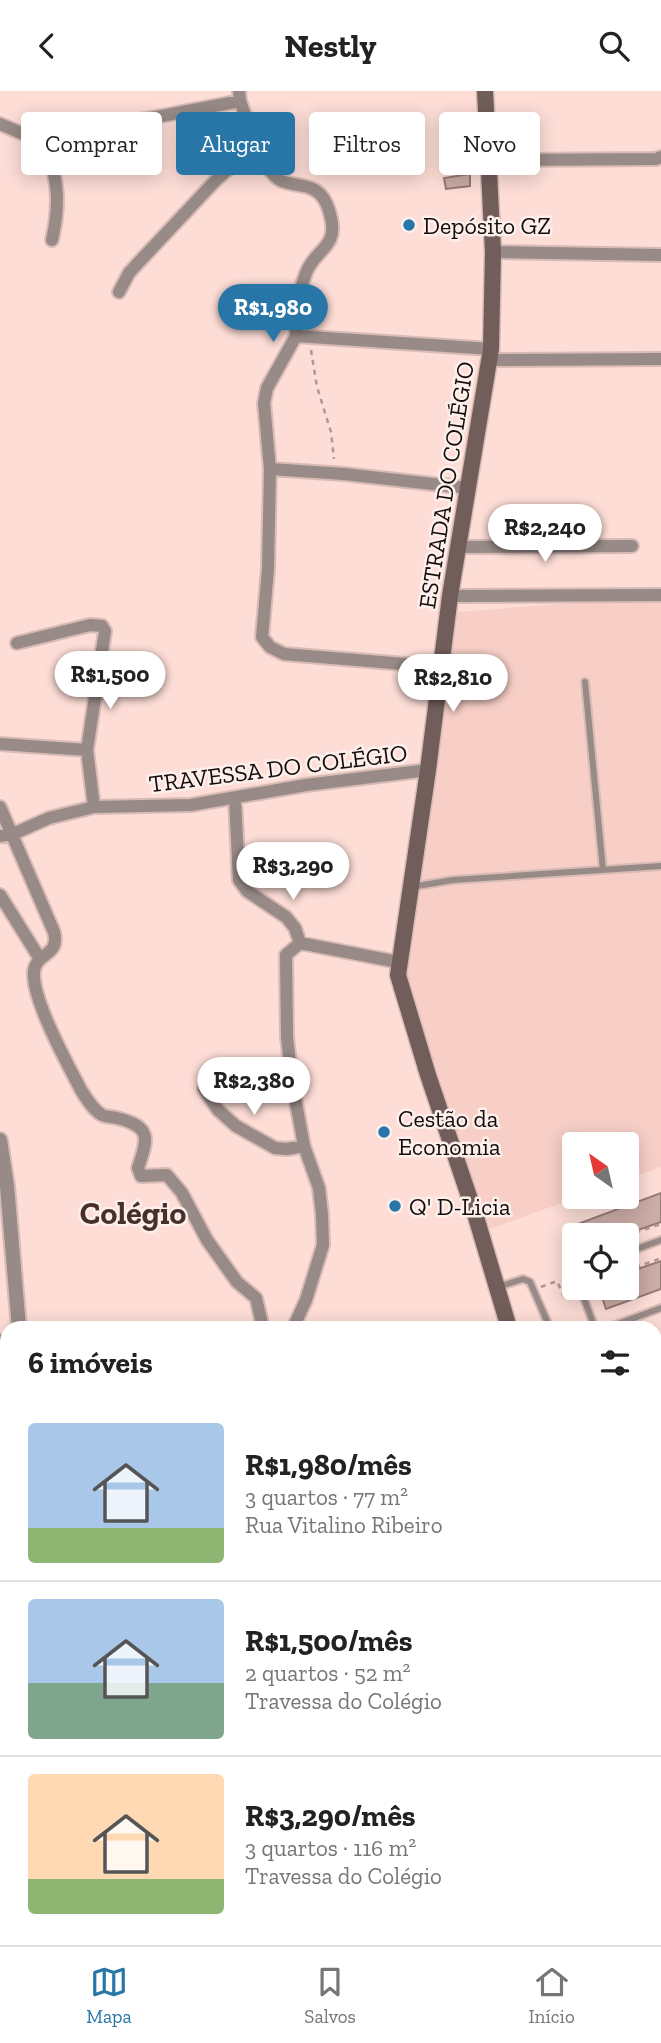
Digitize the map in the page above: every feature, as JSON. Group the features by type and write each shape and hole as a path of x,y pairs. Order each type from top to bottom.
{"main road":[{"name":"ESTRADA DO COLÉGIO","path":"485,91 486,112"},
{"name":"ESTRADA DO COLÉGIO","path":"490,175 493,252 490,355 450,596 398,975 507,1321"}],"street":[{"path":"162,114 239,96"},
{"path":"0,124 21,133"},
{"path":"540,160 661,157"},
{"path":"52,240 57,212 58,185 55,175"},
{"path":"119,292 129,273 222,175"},
{"path":"274,175 281,181 312,187 329,208 333,227 327,247 307,270 300,292 296,336 267,388 264,419 270,469 268,569 262,637 270,647 284,654 441,667"},
{"path":"493,252 661,255"},
{"path":"296,336 490,355 661,359"},
{"path":"270,469 334,473 468,488"},
{"path":"458,547 632,547"},
{"path":"450,596 661,595"},
{"path":"17,643 90,625 102,626 105,638 87,750 93,807"},
{"path":"0,744 87,750"},
{"name":"TRAVESSA DO COLÉGIO","path":"6,835 49,818 93,807 191,805 306,785 428,770"},
{"path":"235,799 239,880 247,891 286,917 295,928 300,943"},
{"path":"0,807 6,835 54,932 54,949 40,958 34,978 44,1013 82,1090 102,1115 136,1123 144,1132 146,1144 138,1168 141,1176 167,1175 182,1193 207,1240 237,1282 256,1298 261,1321"},
{"path":"0,895 40,958"},
{"path":"300,943 398,962"},
{"path":"296,1321 306,1300 323,1245 319,1188 304,1146 287,1037 286,955 300,943"},
{"path":"204,1089 218,1110 236,1126 275,1148 304,1146"},
{"path":"0,1140 7,1186 18,1321"}],"lane":[{"path":"586,683 603,870"},
{"path":"409,887 453,880 661,866"},
{"path":"639,1248 661,1240"},
{"path":"497,1287 523,1279 530,1282 547,1321"},
{"path":"584,1300 592,1321"},
{"path":"626,1321 661,1308"}],"path":[{"path":"310,338 317,387 331,432 334,473"},
{"path":"639,1232 661,1224"},
{"path":"639,1266 661,1258"},
{"path":"534,1289 557,1282 562,1293"}],"shaded area":[{"path":"661,596 661,1167 639,1175 639,1132 562,1132 562,1203 490,1229 402,980 458,612"}],"building":[{"path":"470,175 470,186 446,189 444,178"},
{"path":"661,1193 661,1222 639,1230 639,1223 580,1223 618,1209 639,1209 639,1201"},
{"path":"661,1261 661,1289 639,1297 639,1269"},
{"path":"603,1300 631,1300 606,1309"}],"place":[{"name":"Depósito GZ","path":"409,225"},
{"name":"Cestão da Economia","path":"384,1132"},
{"name":"Q' D-Licia","path":"395,1206"}],"district":[{"name":"Colégio","path":"133,1213"}]}
